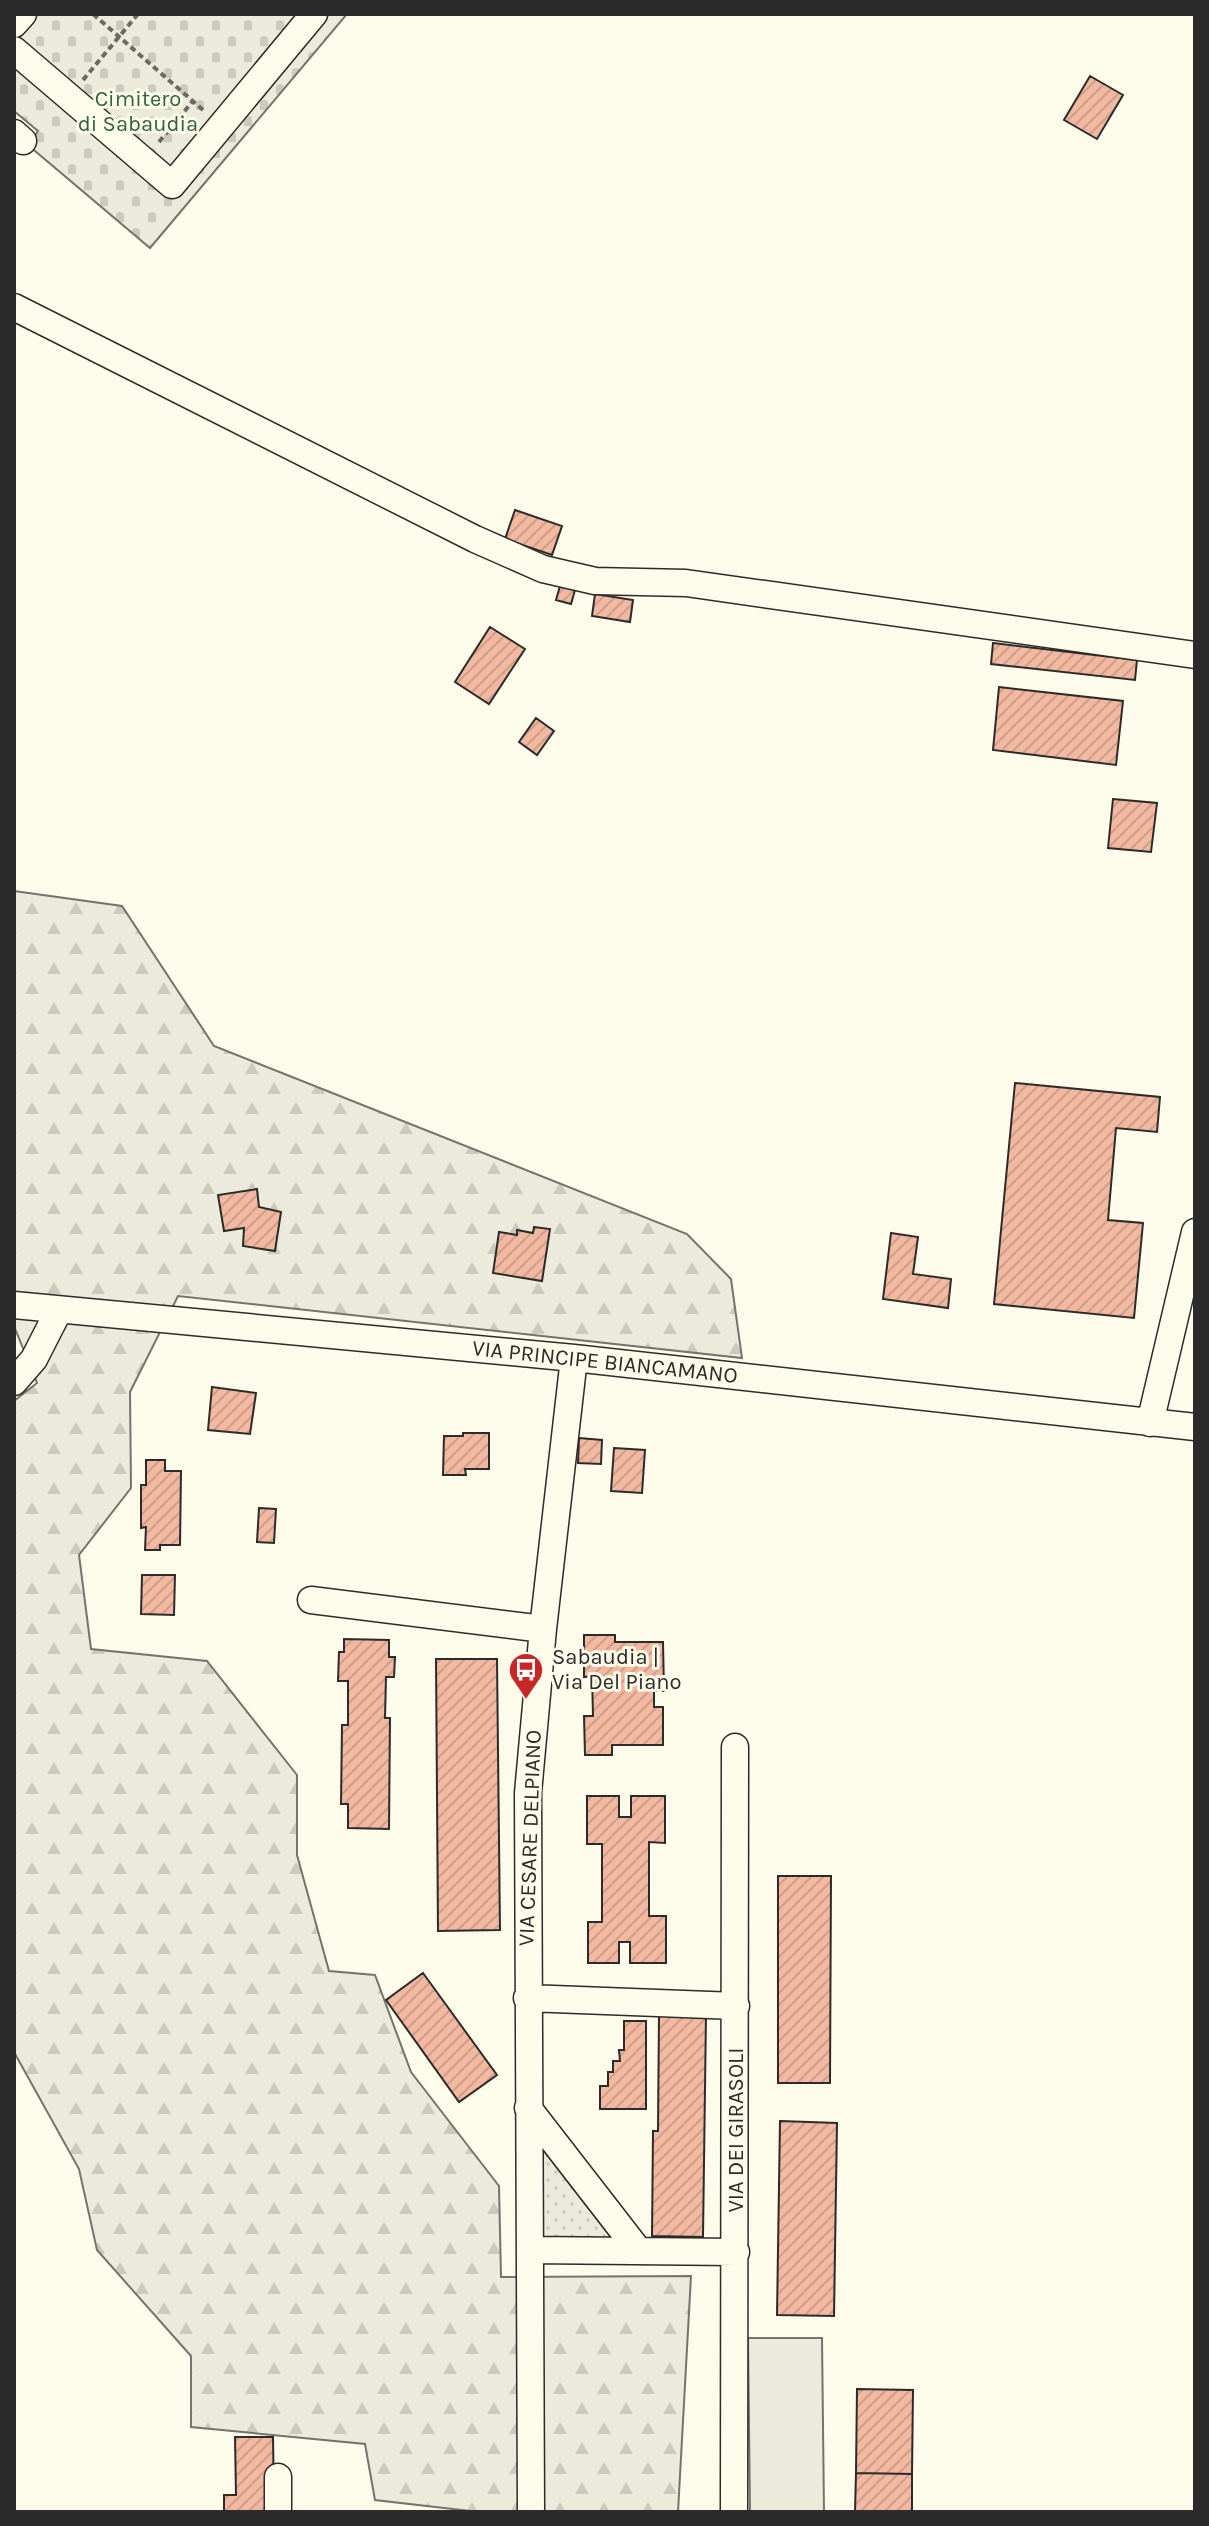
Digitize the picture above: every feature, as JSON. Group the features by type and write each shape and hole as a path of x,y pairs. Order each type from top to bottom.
{"street":[{"path":"14,24 23,14"},
{"path":"14,50 172,185 314,14"},
{"path":"14,307 475,539 519,560 570,576 620,582 686,583 1195,655"},
{"path":"1150,1423 1195,1232"},
{"name":"VIA PRINCIPE BIANCAMANO","path":"14,1305 574,1358 1195,1427"},
{"path":"14,1382 34,1359 59,1310"},
{"name":"VIA CESARE DELPIANO","path":"531,2512 528,1793 574,1358"},
{"path":"311,1600 543,1629"},
{"name":"VIA DEI GIRASOLI","path":"734,2512 735,1747"},
{"path":"527,1998 736,2006"},
{"path":"528,2108 638,2250"},
{"path":"530,2250 736,2252"},
{"path":"278,2477 278,2512"}],"path":[{"path":"93,14 221,125"},
{"path":"69,97 138,14"},
{"path":"143,161 193,101"}],"green space":[{"name":"Cimitero di Sabaudia","path":"14,14 347,14 150,248 28,145 38,131 14,111"},
{"path":"14,891 122,906 214,1046 687,1234 731,1279 742,1358 178,1296 130,1392 131,1488 79,1555 91,1649 207,1661 297,1775 297,1855 329,1971 375,1975 411,2072 499,2186 501,2277 691,2276 678,2512 479,2512 375,2500 365,2444 191,2427 191,2356 97,2250 79,2169 14,2052 14,1401 37,1383 14,1326"},
{"path":"540,2146 613,2240 543,2238"}],"shaded area":[{"path":"748,2338 822,2338 824,2512 750,2512"}],"building":[{"path":"1090,76 1123,95 1097,139 1064,120"},
{"path":"515,510 562,526 552,555 505,539"},
{"path":"560,586 575,590 571,604 556,600"},
{"path":"595,594 633,600 630,622 592,616"},
{"path":"490,627 525,649 489,704 455,682"},
{"path":"993,643 1137,660 1135,680 991,664"},
{"path":"999,687 1123,701 1116,765 993,750"},
{"path":"536,718 554,731 537,755 519,742"},
{"path":"1113,799 1157,803 1151,852 1108,848"},
{"path":"1015,1083 1160,1097 1157,1132 1116,1128 1108,1220 1143,1223 1134,1318 994,1304"},
{"path":"257,1189 259,1207 281,1212 275,1251 243,1246 244,1228 224,1231 218,1195"},
{"path":"534,1227 550,1229 542,1281 493,1273 499,1232 517,1235 517,1230 533,1233"},
{"path":"891,1233 918,1237 913,1274 951,1279 948,1308 883,1299"},
{"path":"212,1387 256,1393 250,1434 208,1430"},
{"path":"463,1433 489,1433 489,1469 465,1469 466,1475 443,1475 444,1436 463,1436"},
{"path":"579,1438 602,1440 601,1464 578,1463"},
{"path":"614,1448 645,1450 642,1493 611,1491"},
{"path":"146,1460 165,1460 165,1471 181,1471 180,1545 160,1545 160,1550 145,1550 146,1527 141,1528 141,1485 146,1485"},
{"path":"259,1508 276,1509 274,1543 257,1542"},
{"path":"142,1575 175,1575 174,1615 141,1614"},
{"path":"584,1635 615,1635 615,1642 663,1642 664,1691 654,1691 654,1707 663,1707 663,1745 612,1745 612,1755 585,1755 584,1716 593,1716 592,1676 584,1677"},
{"path":"344,1639 389,1640 389,1657 395,1657 394,1677 386,1677 385,1718 390,1718 389,1829 348,1828 348,1804 341,1804 342,1725 348,1725 348,1681 338,1681 339,1652 344,1652"},
{"path":"436,1659 497,1659 500,1930 438,1931"},
{"path":"587,1796 619,1796 619,1817 631,1817 631,1796 665,1796 665,1843 649,1842 649,1916 666,1916 666,1963 630,1963 630,1942 619,1942 619,1963 588,1963 588,1922 602,1922 602,1844 587,1844"},
{"path":"778,1876 831,1876 830,2083 778,2083"},
{"path":"423,1973 497,2075 459,2102 386,2000"},
{"path":"659,2014 706,2015 703,2237 652,2236 653,2131 658,2131"},
{"path":"624,2021 646,2021 646,2109 600,2109 600,2086 608,2086 608,2072 613,2072 613,2061 620,2061 619,2050 624,2050"},
{"path":"780,2121 837,2123 834,2316 777,2315"},
{"path":"857,2389 913,2390 912,2474 856,2473"},
{"path":"235,2437 273,2437 274,2500 265,2512 224,2512 224,2495 236,2495"},
{"path":"856,2473 912,2474 912,2512 855,2512"}],"place":[{"name":"Sabaudia | Via Del Piano","path":"526,1701"}]}
